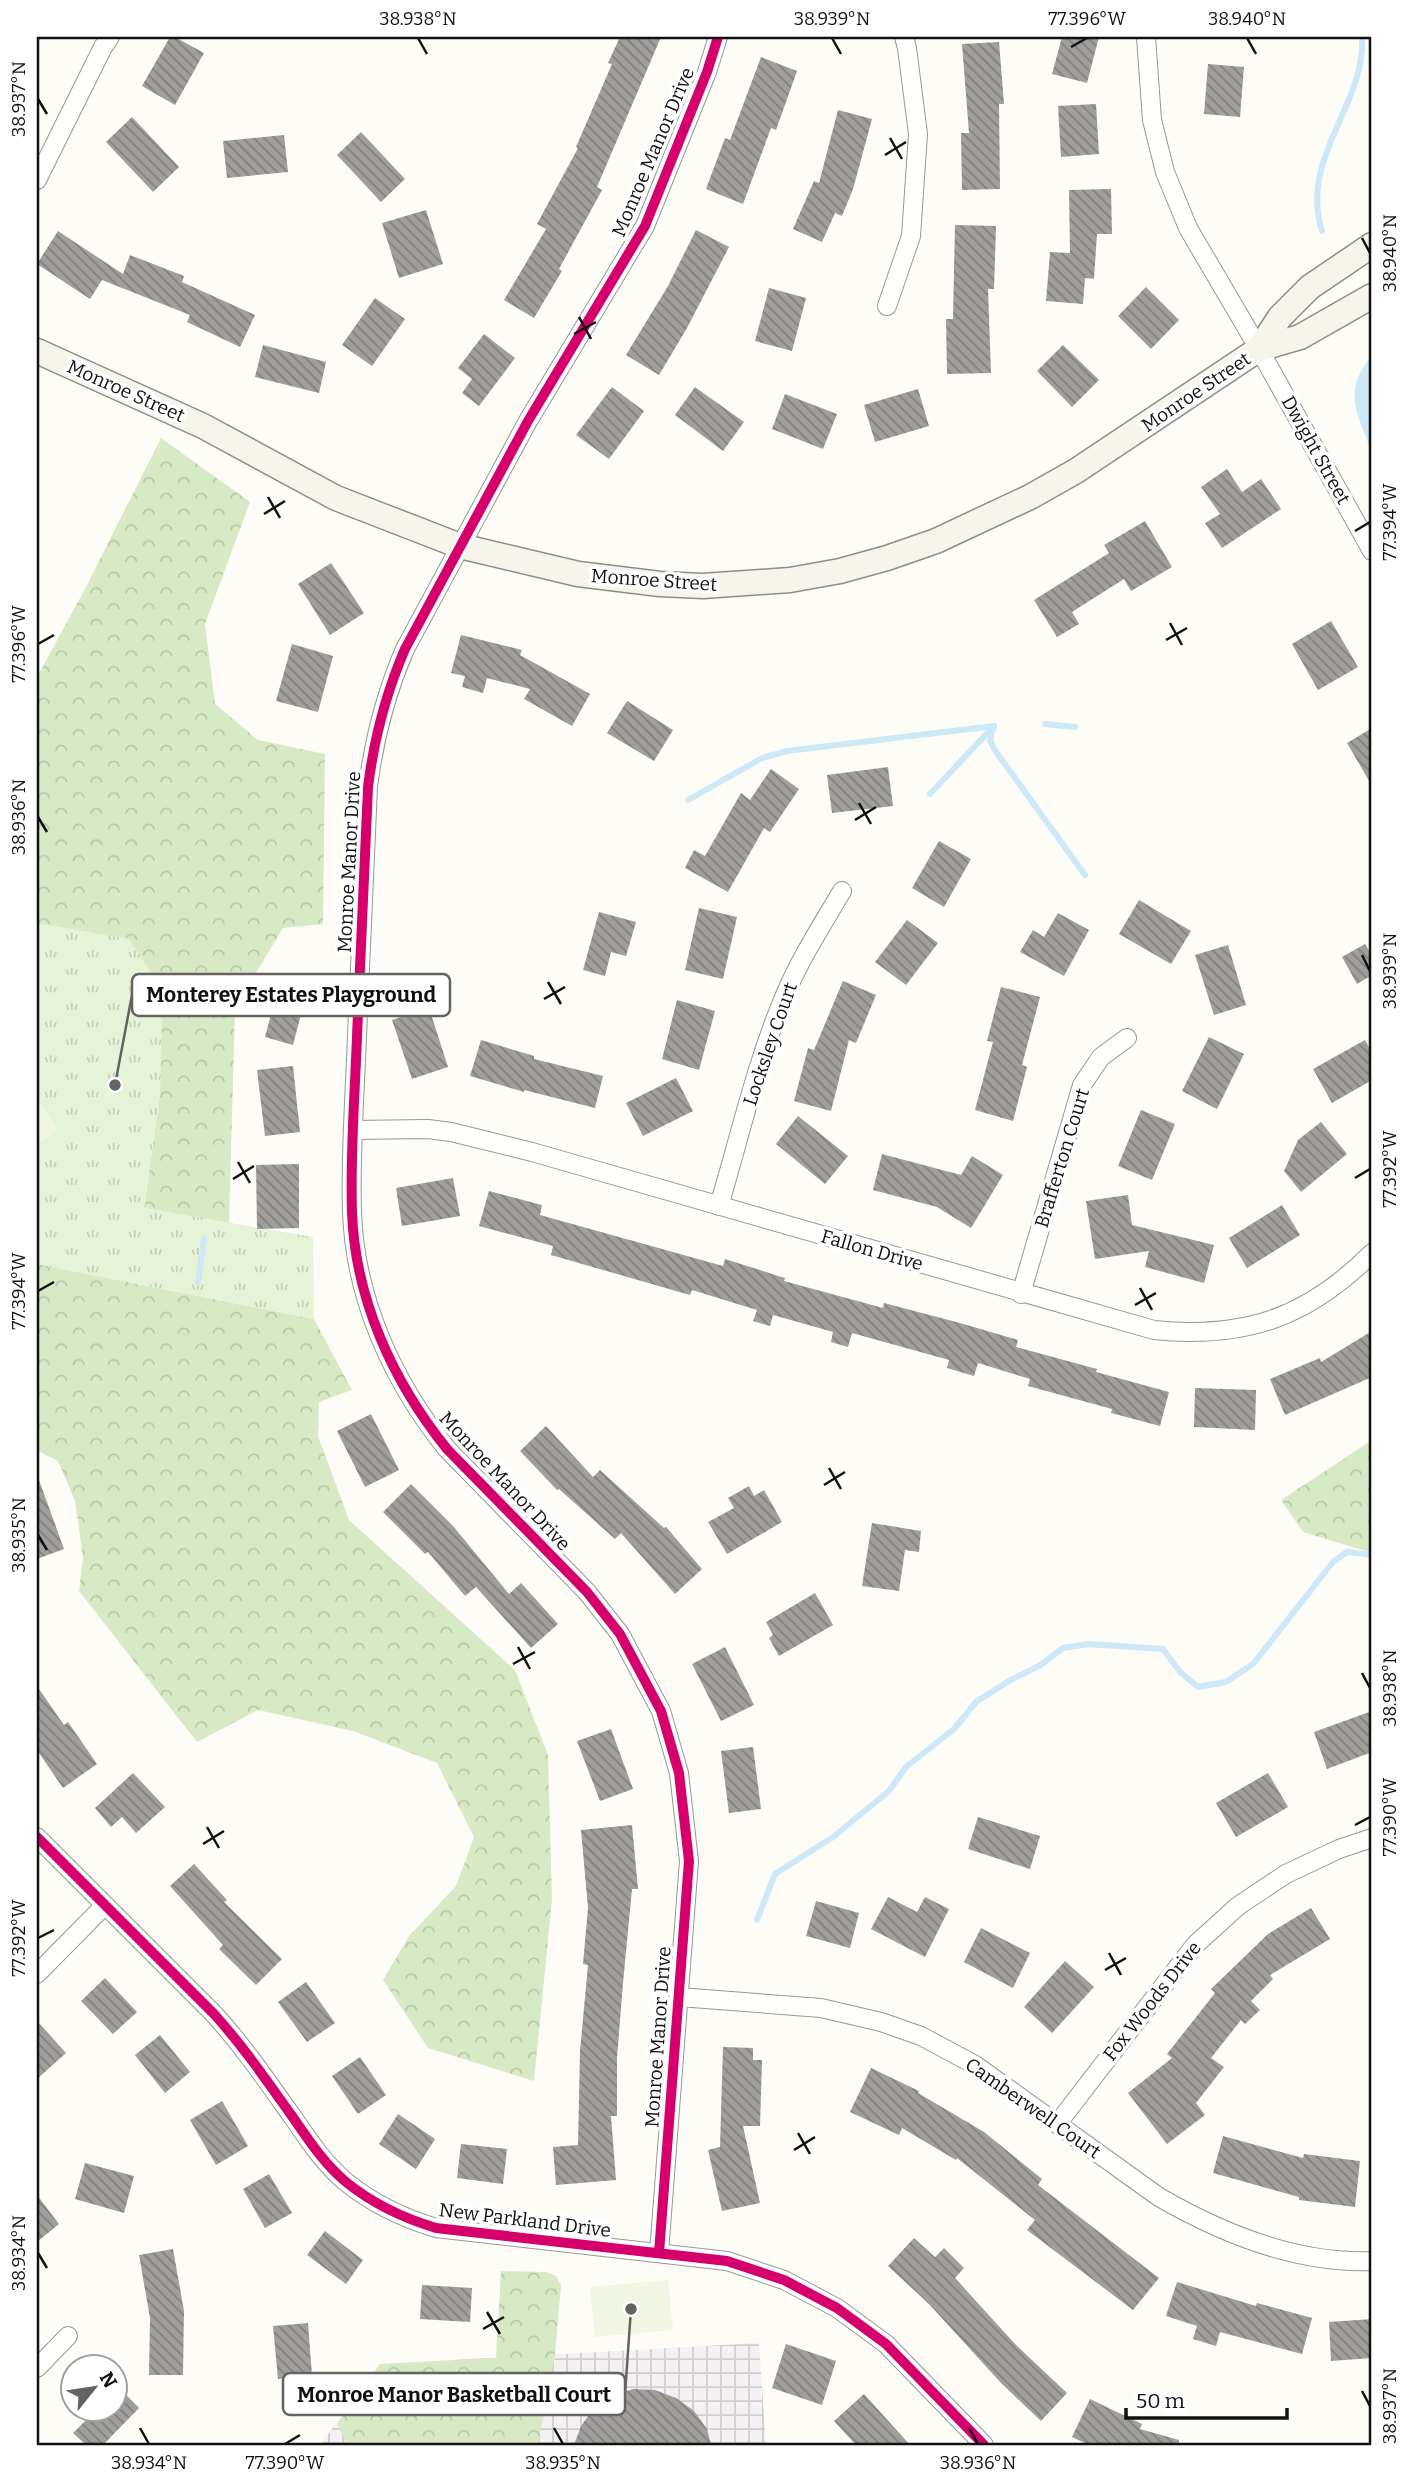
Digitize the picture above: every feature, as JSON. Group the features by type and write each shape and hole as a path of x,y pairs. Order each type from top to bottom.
{"main road":[{"name":"Monroe Street","path":"1259,349 1280,317 1310,287 1372,245"},
{"name":"Monroe Street","path":"37,351 203,426 335,498 460,546 578,575 703,586 790,580 840,571 936,541 1030,497 1113,448 1259,349 1300,337 1372,296"}],"street":[{"path":"37,180 110,37"},
{"name":"Monroe Manor Drive","path":"659,2253 689,1861 680,1773 661,1711 620,1634 587,1592 447,1449 428,1426 397,1376 374,1324 359,1269 352,1213 353,1130 368,787 373,745 400,660 528,421 645,226 707,72 718,37"},
{"path":"887,306 911,236 918,135 908,48 904,37"},
{"name":"Dwight Street","path":"1146,37 1148,96 1152,120 1165,172 1188,228 1372,551"},
{"name":"Locksley Court","path":"719,1206 764,1053 784,996 801,960 842,891"},
{"name":"Brafferton Court","path":"1021,1294 1082,1085 1101,1057 1127,1038"},
{"name":"Fallon Drive","path":"353,1130 428,1129 532,1152 1154,1330 1214,1332 1244,1328 1272,1320 1298,1309 1346,1279 1372,1253"},
{"name":"New Parkland Drive","path":"37,1837 214,2014 237,2040 319,2155 345,2181 373,2202 404,2218 436,2228 727,2261 783,2280 836,2308 886,2344 984,2445"},
{"name":"Fox Woods Drive","path":"1058,2123 1195,1945 1237,1906 1286,1874 1339,1849 1372,1838"},
{"path":"37,1974 104,1906"},
{"name":"Camberwell Court","path":"679,1997 821,2008 881,2022 921,2036 975,2064 1159,2197 1212,2224 1248,2240 1282,2250 1316,2257 1372,2261"},
{"path":"37,2368 68,2336"}],"shaded area":[{"path":"759,2343 766,2445 320,2445 380,2364"}],"green space":[{"path":"161,438 250,502 205,624 215,704 258,740 325,754 323,924 283,928 235,1008 229,1223 144,1208 160,1094 37,923 37,677"},
{"path":"37,923 129,939 163,991 160,1094 144,1208 313,1237 314,1319 37,1264"},
{"path":"37,1098 58,1130 37,1144"},
{"path":"37,1264 314,1319 352,1390 319,1402 318,1436 349,1520 515,1670 548,1755 552,1900 534,2081 428,2048 383,1980 409,1936 456,1886 474,1837 437,1763 353,1731 258,1710 197,1742 79,1591 83,1557 75,1501 58,1461 37,1450"},
{"path":"1372,1440 1372,1553 1303,1532 1281,1500"},
{"path":"501,2271 546,2272 556,2276 561,2285 555,2355 538,2445 347,2445 337,2424 380,2364 496,2358"},
{"path":"668,2280 673,2330 595,2337 590,2287"}],"water":[{"path":"1372,355 1372,452 1357,413 1355,391 1357,380"}],"building":[{"path":"170,37 175,37 204,53 175,105 142,86"},
{"path":"620,37 661,37 597,187 602,190 559,269 562,271 534,318 504,300 546,229 537,224 578,148 576,147 612,64 608,63"},
{"path":"1062,37 1099,37 1087,83 1052,74"},
{"path":"999,42 1004,104 999,104 1000,189 962,190 961,133 969,133 962,44"},
{"path":"761,57 797,71 776,130 771,128 743,204 706,189 725,138 730,140"},
{"path":"1208,64 1244,67 1240,117 1204,114"},
{"path":"1096,104 1099,154 1061,157 1058,106"},
{"path":"838,110 872,119 853,189 842,216 835,213 822,242 793,229 814,181 819,183"},
{"path":"132,117 179,167 153,192 106,142"},
{"path":"361,132 405,179 381,202 337,155"},
{"path":"284,135 288,172 227,178 223,141"},
{"path":"1111,189 1112,234 1097,234 1094,279 1085,278 1083,304 1046,301 1050,252 1070,253 1069,190"},
{"path":"426,210 443,264 399,278 382,223"},
{"path":"955,225 996,226 994,289 988,289 991,373 947,374 946,319 953,319"},
{"path":"696,230 729,247 659,375 626,355 668,286"},
{"path":"58,231 123,274 130,255 184,276 182,282 255,315 240,347 187,322 190,315 102,280 90,299 37,264"},
{"path":"1146,287 1179,320 1151,349 1118,316"},
{"path":"769,288 806,298 792,351 755,341"},
{"path":"375,298 405,319 372,366 342,345"},
{"path":"484,334 515,358 479,406 462,393 472,379 458,368"},
{"path":"263,345 326,362 319,393 255,377"},
{"path":"1063,345 1099,380 1072,407 1037,371"},
{"path":"612,387 644,411 609,459 576,435"},
{"path":"695,387 744,422 723,451 675,415"},
{"path":"918,389 929,426 875,442 864,405"},
{"path":"785,394 837,414 823,449 772,429"},
{"path":"1227,469 1242,492 1261,479 1281,509 1222,548 1205,523 1220,514 1201,487"},
{"path":"1145,521 1172,567 1131,591 1124,579 1072,612 1079,624 1057,637 1034,600 1109,553 1104,545"},
{"path":"331,563 364,613 330,635 298,584"},
{"path":"1331,621 1358,667 1318,690 1292,644"},
{"path":"461,635 522,650 520,655 590,694 572,726 524,699 530,689 487,678 483,693 462,687 465,676 451,673"},
{"path":"292,644 333,656 318,712 276,701"},
{"path":"627,701 673,730 654,761 607,733"},
{"path":"1372,728 1372,786 1347,743"},
{"path":"888,767 893,806 832,813 827,775"},
{"path":"771,769 799,789 770,832 764,828 728,892 685,868 694,850 705,856 741,793 750,800"},
{"path":"939,841 971,859 944,907 912,888"},
{"path":"1139,900 1191,931 1171,964 1119,934"},
{"path":"699,908 737,917 723,979 685,970"},
{"path":"599,912 636,922 626,956 611,952 605,976 583,970"},
{"path":"1058,913 1089,930 1064,976 1020,952 1033,930 1044,937"},
{"path":"907,920 938,943 906,985 875,962"},
{"path":"1365,944 1372,956 1372,975 1357,984 1342,957"},
{"path":"1228,945 1246,1005 1214,1015 1195,955"},
{"path":"281,976 309,984 293,1045 265,1037"},
{"path":"843,981 876,995 856,1043 849,1040 831,1111 794,1101 808,1048 814,1050"},
{"path":"1001,987 1040,997 1022,1065 1027,1067 1013,1121 975,1110 993,1042 987,1041"},
{"path":"677,1000 715,1011 699,1070 662,1059"},
{"path":"429,1008 448,1067 412,1079 392,1020"},
{"path":"1209,1037 1244,1054 1217,1109 1182,1091"},
{"path":"481,1040 534,1056 534,1059 603,1076 595,1108 524,1092 470,1076"},
{"path":"1365,1040 1372,1053 1372,1080 1332,1103 1313,1069"},
{"path":"293,1066 300,1132 265,1136 257,1070"},
{"path":"676,1078 693,1111 643,1136 626,1103"},
{"path":"1141,1110 1175,1124 1152,1180 1118,1166"},
{"path":"798,1116 848,1156 825,1184 776,1144"},
{"path":"1321,1122 1347,1154 1301,1192 1284,1171 1298,1140"},
{"path":"882,1154 961,1175 972,1156 1003,1175 971,1228 937,1207 873,1190"},
{"path":"299,1164 299,1228 257,1229 256,1165"},
{"path":"453,1178 460,1216 402,1226 396,1188"},
{"path":"489,1191 542,1205 540,1215 723,1266 725,1259 785,1278 784,1281 883,1308 884,1303 960,1323 1018,1340 1016,1347 1169,1392 1160,1426 1111,1413 1112,1409 1028,1386 1030,1379 978,1363 974,1376 947,1368 949,1360 852,1333 848,1347 831,1342 833,1332 773,1315 770,1326 753,1321 757,1310 692,1290 690,1295 551,1255 553,1246 479,1226"},
{"path":"1128,1195 1132,1225 1214,1245 1204,1283 1145,1267 1149,1251 1095,1259 1086,1201"},
{"path":"1282,1205 1300,1235 1247,1268 1229,1238"},
{"path":"1372,1331 1372,1377 1285,1415 1270,1379 1320,1358 1321,1362"},
{"path":"1195,1388 1256,1390 1255,1430 1194,1427"},
{"path":"371,1414 399,1470 365,1487 337,1431"},
{"path":"546,1426 593,1477 600,1470 666,1527 702,1569 675,1594 621,1533 615,1539 557,1490 520,1451"},
{"path":"37,1480 64,1549 37,1559"},
{"path":"411,1484 453,1526 509,1594 521,1583 558,1624 531,1648 476,1587 465,1596 428,1552 425,1554 383,1512"},
{"path":"749,1486 754,1496 764,1490 782,1522 727,1554 708,1522 734,1508 728,1498"},
{"path":"872,1523 921,1531 919,1552 905,1550 899,1591 862,1586"},
{"path":"815,1593 833,1625 779,1656 769,1638 773,1635 766,1622"},
{"path":"725,1647 754,1705 721,1721 692,1664"},
{"path":"37,1686 64,1725 68,1722 97,1764 63,1788 37,1750"},
{"path":"1372,1711 1372,1752 1327,1769 1314,1732"},
{"path":"611,1729 633,1789 600,1801 577,1741"},
{"path":"753,1747 761,1809 729,1813 721,1751"},
{"path":"133,1773 165,1807 136,1833 122,1817 111,1827 95,1808"},
{"path":"1268,1773 1288,1807 1236,1837 1216,1803"},
{"path":"978,1817 1040,1836 1030,1869 968,1849"},
{"path":"632,1825 638,1889 632,1889 623,1983 617,2058 617,2116 611,2116 616,2180 556,2185 553,2147 578,2145 580,2051 588,1965 583,1964 588,1908 581,1830"},
{"path":"194,1864 227,1900 224,1902 282,1959 256,1985 219,1949 223,1945 170,1886"},
{"path":"888,1897 917,1912 925,1897 949,1909 925,1957 871,1929"},
{"path":"816,1901 859,1913 850,1948 806,1936"},
{"path":"1311,1908 1330,1939 1270,1975 1273,1979 1251,2001 1260,2010 1245,2024 1241,2020 1211,2058 1224,2067 1196,2103 1205,2115 1167,2144 1128,2093 1172,2058 1167,2054 1215,1993 1211,1989 1268,1934"},
{"path":"981,1928 1030,1953 1013,1988 964,1962"},
{"path":"1065,1961 1094,1987 1052,2033 1024,2007"},
{"path":"105,1978 137,2012 113,2034 81,2001"},
{"path":"306,1982 335,2023 307,2042 278,2002"},
{"path":"37,2021 66,2053 37,2079"},
{"path":"160,2035 190,2072 165,2093 135,2055"},
{"path":"723,2047 753,2048 753,2060 762,2060 760,2126 743,2126 760,2203 722,2211 708,2150 720,2147"},
{"path":"360,2057 386,2095 358,2114 332,2076"},
{"path":"871,2068 919,2091 918,2093 984,2132 1042,2179 1038,2185 1159,2278 1133,2310 1027,2230 1035,2220 957,2158 956,2160 902,2128 899,2135 850,2112"},
{"path":"222,2101 248,2146 216,2165 190,2120"},
{"path":"398,2114 435,2139 416,2169 379,2144"},
{"path":"1223,2136 1303,2158 1304,2154 1360,2161 1355,2207 1299,2200 1299,2197 1213,2173"},
{"path":"461,2144 507,2149 503,2184 457,2178"},
{"path":"85,2163 134,2176 124,2213 75,2199"},
{"path":"269,2174 292,2213 265,2228 243,2189"},
{"path":"37,2195 59,2224 37,2242"},
{"path":"325,2231 363,2260 346,2284 307,2255"},
{"path":"914,2238 935,2257 944,2248 964,2268 955,2278 1016,2345 1067,2393 1041,2421 1001,2383 929,2304 888,2266"},
{"path":"173,2249 184,2311 183,2375 149,2375 150,2318 139,2255"},
{"path":"1177,2282 1256,2306 1257,2303 1312,2318 1302,2354 1220,2332 1216,2346 1193,2339 1197,2326 1166,2316"},
{"path":"422,2285 472,2288 470,2322 420,2319"},
{"path":"1372,2319 1372,2358 1331,2361 1329,2322"},
{"path":"308,2323 312,2376 278,2379 273,2326"},
{"path":"786,2344 836,2361 822,2405 772,2388"},
{"path":"633,2389 655,2390 676,2398 694,2411 707,2429 711,2445 574,2445 581,2426 594,2408 612,2396"},
{"path":"864,2394 910,2445 856,2445 834,2421"},
{"path":"130,2399 139,2408 130,2417"},
{"path":"1090,2399 1142,2424 1140,2429 1179,2440 1179,2445 1089,2445 1072,2437"},
{"path":"84,2422 125,2422 103,2445 86,2445 73,2433"}],"waterway":[{"path":"1322,231 1317,204 1319,179 1354,86 1362,37"},
{"path":"1045,724 1075,727"},
{"path":"994,726 990,740 994,749 1085,875"},
{"path":"688,800 762,758 787,751 994,726"},
{"path":"930,794 991,729"},
{"path":"198,1283 204,1239"},
{"path":"757,1920 775,1874 833,1837 889,1791 906,1767 954,1729 976,1702 1039,1666 1063,1648 1089,1644 1163,1649 1180,1672 1198,1687 1226,1682 1253,1664 1333,1562 1347,1552 1372,1555"}],"cycle path":[{"path":"659,2253 689,1861 679,1773 661,1711 620,1634 587,1592 447,1449 394,1368 369,1308 361,1276 352,1212 352,1146 368,787 377,734 392,682 405,649 528,421 645,226 707,72 718,37"},
{"path":"37,1837 214,2014 255,2064 323,2159 346,2182 367,2197 400,2215 436,2228 727,2261 784,2280 837,2308 886,2344 984,2445"}],"place":[{"name":"Monterey Estates Playground","path":"115,1085"},
{"name":"Monroe Manor Basketball Court","path":"631,2309"}]}
